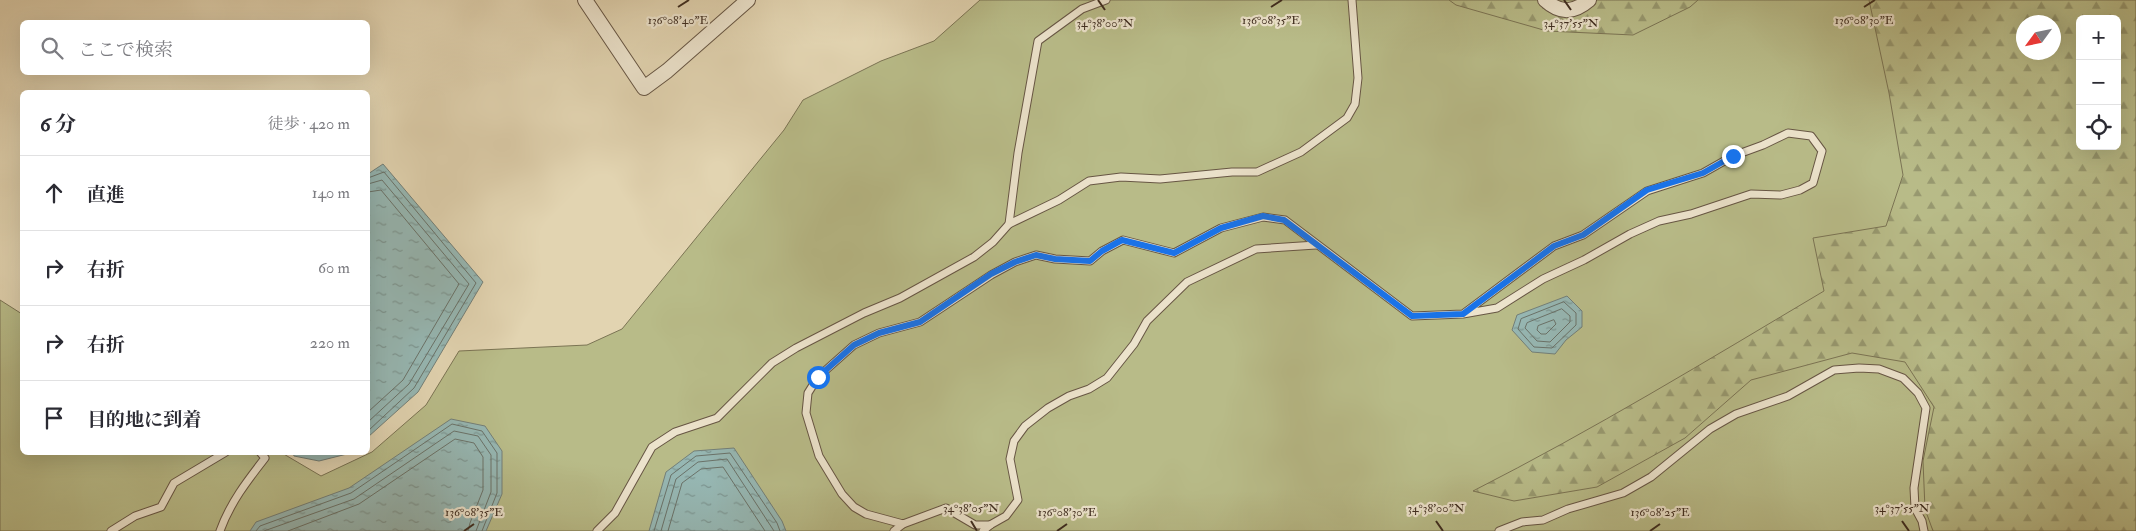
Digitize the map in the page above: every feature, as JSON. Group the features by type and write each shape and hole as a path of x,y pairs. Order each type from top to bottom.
{"street":[{"path":"585,0 644,88 667,71 748,0"},
{"path":"1545,0 1552,6 1567,11 1575,10 1589,0"}],"lane":[{"path":"1009,224 1016,161 1038,41 1082,9 1106,0"},
{"path":"597,531 615,513 652,447 674,432 717,418 772,363 820,335 900,298 974,257 993,242 1009,224 1059,200 1089,181 1122,177 1160,179 1232,172 1257,172 1301,152 1347,118 1355,104 1358,78 1352,0"},
{"path":"901,527 866,514 854,507 842,494 819,456 806,413 808,393 818,377 854,345 879,333 920,322 991,274 1015,262 1036,255 1055,259 1090,261 1102,251 1122,240 1174,253 1221,228 1263,216 1284,220 1412,316 1463,314 1497,308 1543,279 1584,260 1630,234 1659,222 1691,214 1751,194 1781,195 1800,190 1813,183 1822,150 1811,136 1788,133 1733,156 1703,173 1647,190 1583,235 1554,246 1463,314"},
{"path":"982,531 1006,516 1018,500 1010,460 1014,441 1025,426 1048,408 1069,396 1089,389 1107,378 1134,344 1147,321 1187,282 1256,249 1316,244"},
{"path":"1499,531 1522,522 1543,520 1568,509 1624,493 1651,477 1710,429 1736,414 1788,396 1834,370 1859,368 1879,369 1903,378 1918,393 1926,408 1914,488 1915,508 1922,521 1924,531"},
{"path":"111,531 135,516 161,507 174,483 221,455"},
{"path":"220,531 227,513 245,484 265,458 262,455"},
{"path":"894,531 946,508 975,525 990,525"}],"green space":[{"path":"980,0 1889,0 1975,531 0,531 0,300 20,313 20,455 285,455 321,476 366,455 370,455 370,453 426,405 459,351 587,345 622,329 784,130 803,100 881,61 934,41"},
{"path":"1449,0 1698,0 1690,7 1633,35 1547,31 1456,5"},
{"path":"1869,0 2136,0 2136,531 1933,531 1925,509 1923,461 1934,407 1905,362 1852,353 1751,380 1685,438 1597,487 1514,501 1473,491 1518,468 1694,369 1824,291 1813,238 1886,226 1903,175 1889,93"}],"water":[{"path":"383,164 483,282 418,392 370,435 370,173"},
{"path":"1567,296 1582,311 1582,327 1566,340 1555,354 1532,352 1512,330 1517,315"},
{"path":"451,419 485,426 502,451 502,494 486,531 250,531 256,522 349,488"},
{"path":"734,448 782,521 786,531 649,531 666,472 694,451"},
{"path":"294,455 343,455 319,461"}],"route":[{"path":"818,377 854,345 879,333 920,322 991,274 1015,262 1036,255 1055,259 1090,261 1102,251 1122,240 1174,253 1221,228 1263,216 1284,220 1300,230 1412,316 1463,314 1554,246 1583,235 1647,190 1669,185 1703,173 1733,156"}]}
